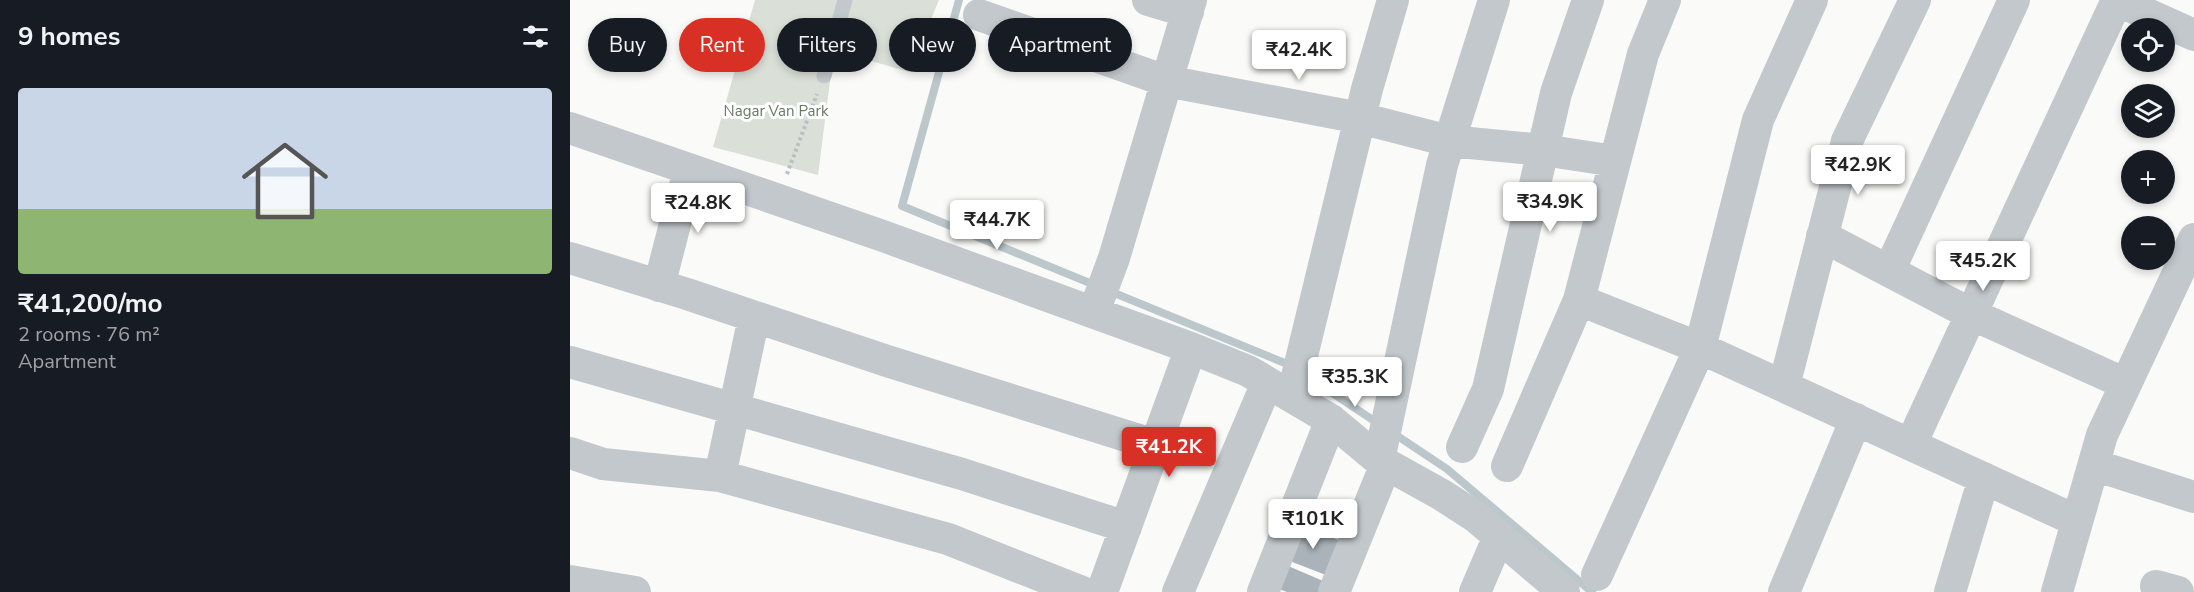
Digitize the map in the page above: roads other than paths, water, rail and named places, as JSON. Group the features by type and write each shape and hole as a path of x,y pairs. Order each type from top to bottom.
{"street":[{"path":"1099,297 1114,258 1189,6 1148,0"},
{"path":"1178,592 1288,382 1393,0"},
{"path":"1334,592 1382,459 1442,165 1494,0"},
{"path":"1462,447 1488,389 1556,93 1588,0"},
{"path":"1507,466 1579,300 1643,54 1665,0"},
{"path":"1597,575 1701,348 1758,120 1812,0"},
{"path":"1784,386 1847,141 1915,0"},
{"path":"1889,271 2014,0"},
{"path":"1911,444 2117,0 2194,35"},
{"path":"979,15 1166,81 1360,118 1449,141 1543,150 1616,161"},
{"path":"570,128 689,171 883,236 1099,297 1191,348 1248,371 1288,382 1331,420 1382,459 1476,517 1564,592"},
{"path":"659,286 689,171"},
{"path":"1822,236 1971,314 2126,384"},
{"path":"2057,592 2102,435 2194,239"},
{"path":"570,258 887,362 1155,445"},
{"path":"1579,300 1701,348 2077,521"},
{"path":"720,476 754,317"},
{"path":"1102,592 1191,348"},
{"path":"570,362 962,474 1126,527"},
{"path":"1789,591 1856,419"},
{"path":"1263,592 1331,420"},
{"path":"570,453 603,464 720,476 948,539 1082,592"},
{"path":"2094,465 2194,497"},
{"path":"1950,592 1984,478"},
{"path":"1475,592 1499,537"},
{"path":"570,581 635,592"}],"lane":[{"path":"824,76 845,0"}],"waterway":[{"path":"959,0 902,206 1292,366"},
{"path":"1305,375 1379,424"},
{"path":"1393,433 1447,469 1592,592"}],"park label":[{"name":"Nagar Van Park","path":"776,111"}]}
